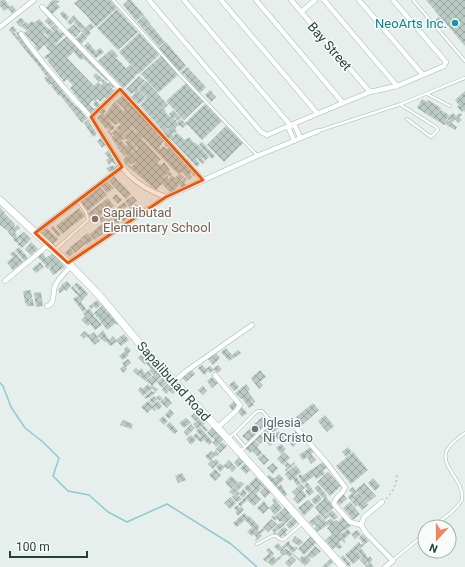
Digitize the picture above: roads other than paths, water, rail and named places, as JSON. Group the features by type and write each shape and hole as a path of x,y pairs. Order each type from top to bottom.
{"street":[{"path":"0,27 34,0"},
{"path":"149,0 261,132 267,135 370,92 397,86 444,66 446,62 393,0"},
{"path":"184,0 291,125 300,138"},
{"path":"221,0 317,113"},
{"path":"256,0 343,103"},
{"name":"Bay Street","path":"291,0 370,92"},
{"path":"301,12 315,0"},
{"path":"324,0 397,86"},
{"path":"359,0 423,75"},
{"path":"42,7 120,89 203,180"},
{"path":"21,34 56,78 91,117 108,142 122,167 130,176 143,187 166,197"},
{"path":"91,117 120,89"},
{"path":"291,125 294,140"},
{"path":"47,306 53,302 55,285 69,265 166,197 257,156 318,131"},
{"path":"35,233 122,167"},
{"name":"Sapalibutad Road","path":"0,200 55,251 99,295 174,382 217,428 242,450 303,523 344,567"},
{"path":"5,281 48,245"},
{"path":"174,382 185,372 252,325"},
{"path":"215,374 240,405 236,411 217,428"},
{"path":"290,422 326,462 345,487 335,500 334,504 350,522 361,525 393,561 385,567"},
{"path":"361,525 364,517 382,502"}],"lane":[{"path":"113,0 184,79 257,156"},
{"path":"413,0 465,61"},
{"path":"318,131 401,104 465,78"},
{"path":"426,94 450,106"},
{"path":"401,104 436,127 438,130 431,137 407,119"},
{"path":"55,251 88,220 86,212 78,201"},
{"path":"228,438 258,411 262,411 269,420 268,425 242,450 234,434"},
{"path":"442,519 456,507 464,496 462,484 449,464 446,455 448,448 465,432"},
{"path":"258,544 272,536 276,536 283,540 303,523"},
{"path":"393,561 417,541"}],"waterway":[{"path":"0,383 3,386 11,407 25,428 43,442 59,458 53,476 68,491 89,495 108,512 127,522 167,504 231,544 257,567"}],"place":[{"name":"NeoArts Inc.","path":"455,23"},
{"name":"Sapalibutad Elementary School","path":"95,219"},
{"name":"Iglesia Ni Cristo","path":"255,429"}]}
